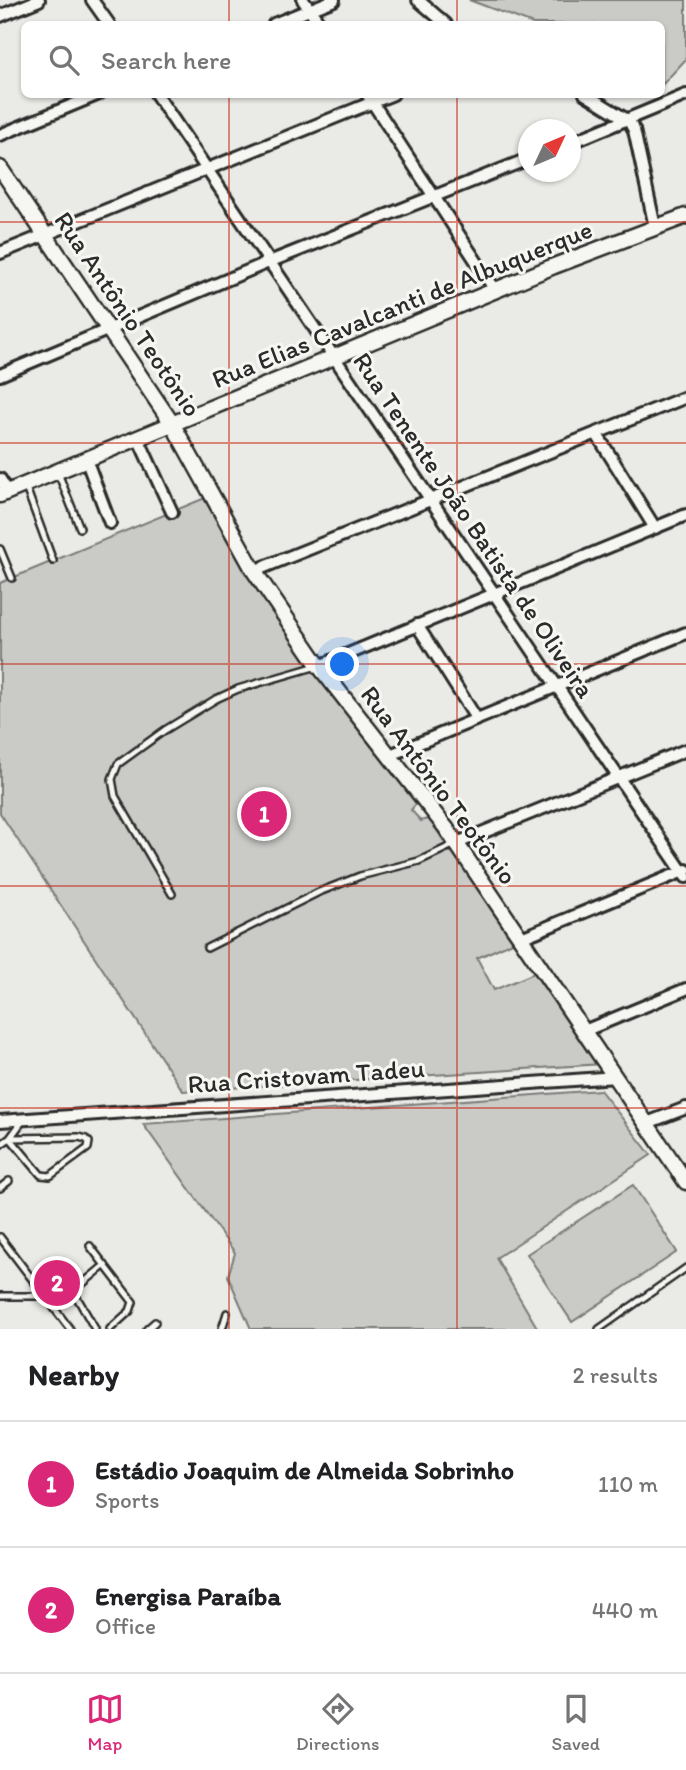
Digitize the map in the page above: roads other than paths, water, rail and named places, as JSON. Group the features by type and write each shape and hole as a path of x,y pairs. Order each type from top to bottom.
{"street":[{"path":"0,16 39,0"},
{"path":"92,0 106,21"},
{"path":"303,0 318,21"},
{"path":"282,21 334,0"},
{"path":"418,0 442,21"},
{"path":"581,139 686,95"},
{"path":"0,135 89,98"},
{"name":"Rua Tenente João Batista de Oliveira","path":"159,98 685,873"},
{"path":"592,98 629,121 637,141 655,227"},
{"path":"0,253 370,99 495,290"},
{"path":"0,375 269,262 518,163"},
{"name":"Rua Antônio Teotônio","path":"0,168 173,425 254,571 319,666 457,843 686,1182"},
{"name":"Rua Elias Cavalcanti de Albuquerque","path":"4,494 495,290 686,216"},
{"path":"254,571 686,397"},
{"path":"596,433 655,528"},
{"path":"138,438 172,512"},
{"path":"86,459 110,523"},
{"path":"0,479 4,494"},
{"path":"319,666 686,516"},
{"path":"417,625 476,718"},
{"path":"390,755 686,633"},
{"path":"457,843 686,750"},
{"path":"521,938 685,873"},
{"path":"584,1031 686,989"},
{"name":"Rua Cristovam Tadeu","path":"0,1121 616,1077"},
{"path":"647,1122 686,1108"}],"lane":[{"path":"57,471 80,528"},
{"path":"25,485 53,561"},
{"path":"0,549 12,578"},
{"path":"172,894 115,796 112,779 118,764 164,730 216,699 238,689 319,666"},
{"path":"208,948 319,892 360,876 419,861 457,843"},
{"path":"0,1145 10,1138 24,1119"},
{"path":"79,1137 89,1142 88,1148 50,1176 41,1175 10,1138 79,1137"},
{"path":"0,1188 9,1181"},
{"path":"0,1237 70,1329"},
{"path":"90,1246 133,1302 130,1311 110,1329"},
{"path":"95,1329 75,1290 105,1265"},
{"path":"599,1329 686,1268"},
{"path":"0,1296 44,1296"},
{"path":"222,1329 227,1313"},
{"path":"147,1329 155,1322"}],"place":[{"name":"Estádio Joaquim de Almeida Sobrinho","path":"264,814"},
{"name":"Energisa Paraíba","path":"57,1283"}]}
